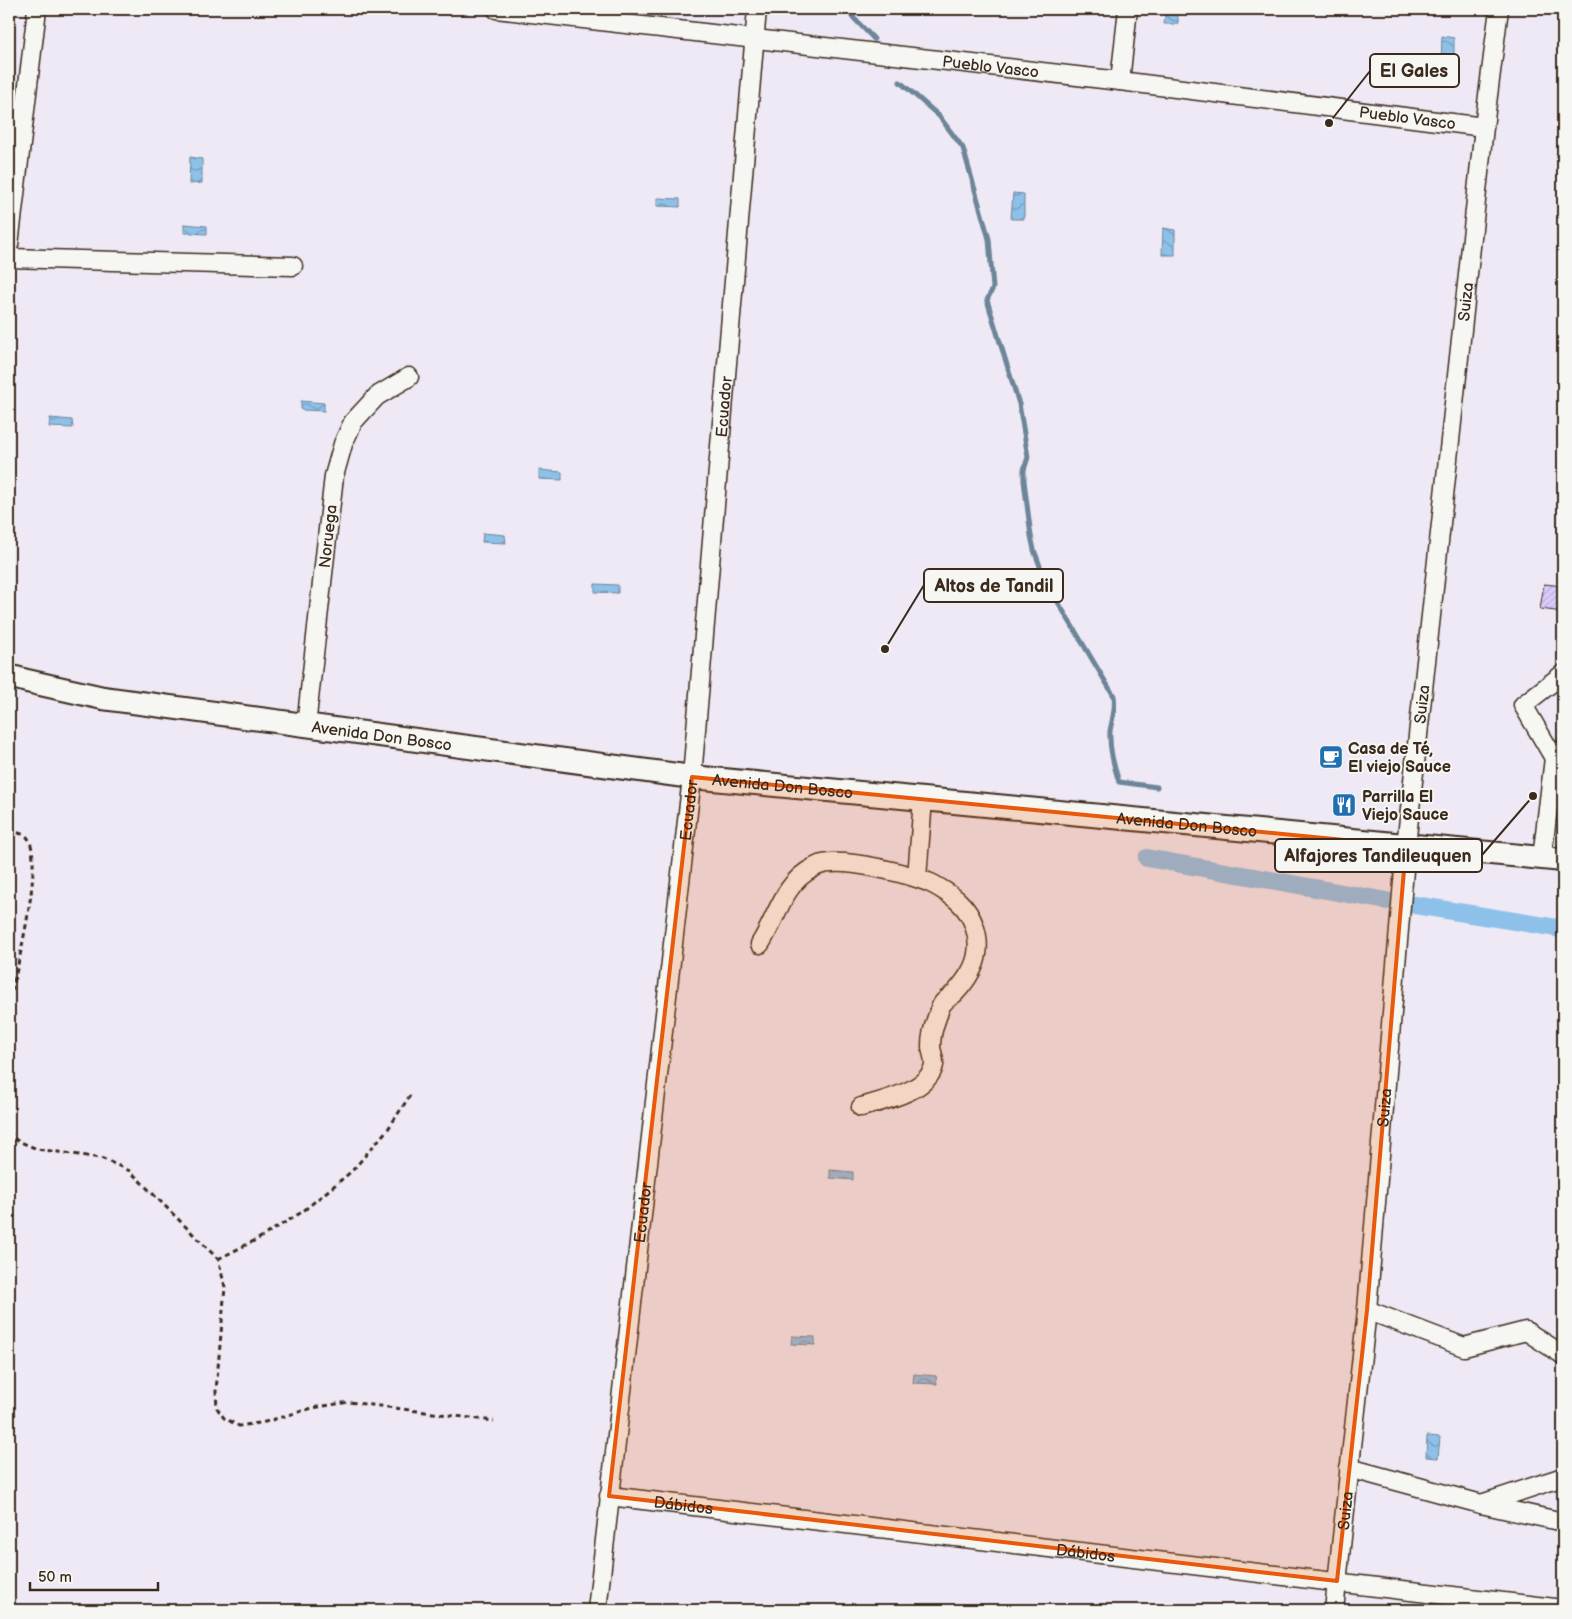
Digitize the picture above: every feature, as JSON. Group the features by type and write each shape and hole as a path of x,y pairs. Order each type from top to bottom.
{"main road":[{"name":"Avenida Don Bosco","path":"9,676 103,698 692,777 1553,859"}],"street":[{"path":"9,244 37,9"},
{"name":"Pueblo Vasco","path":"496,9 1120,81 1484,128"},
{"name":"Ecuador","path":"597,1610 692,777 754,38 758,9"},
{"path":"1120,81 1128,9"},
{"name":"Suiza","path":"1334,1610 1367,1310 1406,846 1484,128 1499,9"},
{"path":"9,258 293,266"},
{"name":"Noruega","path":"306,726 334,476 343,444 353,422 377,396 409,377"},
{"path":"1553,859 1559,753 1523,705 1563,674"},
{"path":"916,878 923,799"},
{"path":"760,944 796,879 814,868 830,862 854,864 929,882 959,902 972,919 977,935 977,954 970,974 940,1008 931,1046 934,1065 927,1078 913,1090 862,1107"},
{"path":"1367,1310 1464,1347 1526,1331 1563,1355"},
{"path":"1349,1468 1481,1504 1563,1522"},
{"path":"1481,1504 1563,1477"},
{"name":"Dábidos","path":"609,1496 1563,1609"}],"path":[{"path":"9,831 18,832 26,837 32,848 32,872 27,922 9,1004"},
{"path":"218,1260 258,1239 302,1212 352,1171 388,1129 411,1094"},
{"path":"9,1132 16,1140 37,1149 101,1158 130,1171 218,1260 225,1287 216,1391 217,1408 224,1418 239,1426 265,1422 312,1408 349,1402 494,1421"}],"highlighted area":[{"path":"692,777 1406,846 1367,1310 1337,1581 609,1496"}],"water":[{"path":"1166,9 1178,9 1178,24 1164,24"},
{"path":"1442,36 1454,38 1454,63 1441,63"},
{"path":"190,157 202,159 202,183 189,184"},
{"path":"1013,193 1024,194 1024,219 1011,219"},
{"path":"657,198 680,199 680,207 657,206"},
{"path":"184,224 207,226 207,234 184,233"},
{"path":"1163,228 1175,230 1175,255 1162,255"},
{"path":"301,401 324,403 324,411 301,410"},
{"path":"50,418 72,420 73,428 49,427"},
{"path":"539,470 562,472 562,480 539,479"},
{"path":"483,533 505,535 506,543 482,542"},
{"path":"595,584 618,585 618,593 595,592"},
{"path":"830,1170 853,1172 853,1180 830,1178"},
{"path":"792,1336 815,1337 815,1345 791,1344"},
{"path":"914,1374 936,1376 937,1384 913,1383"},
{"path":"1427,1436 1440,1437 1438,1458 1426,1457"}],"building":[{"path":"1544,584 1563,586 1563,612 1540,609"}],"waterway":[{"path":"845,9 874,39"},
{"path":"900,82 939,116 963,148 989,239 993,288 987,300 1019,404 1028,457 1024,470 1024,481 1034,550 1046,582 1114,696 1110,744 1119,782 1157,787"},
{"path":"1147,858 1387,901"},
{"path":"1415,905 1563,929"}],"place":[{"name":"El Gales","path":"1329,123"},
{"name":"Altos de Tandil","path":"885,649"},
{"name":"Casa de Té, El viejo Sauce","path":"1331,757"},
{"name":"Alfajores Tandileuquen","path":"1533,796"},
{"name":"Parrilla El Viejo Sauce","path":"1344,805"}]}
